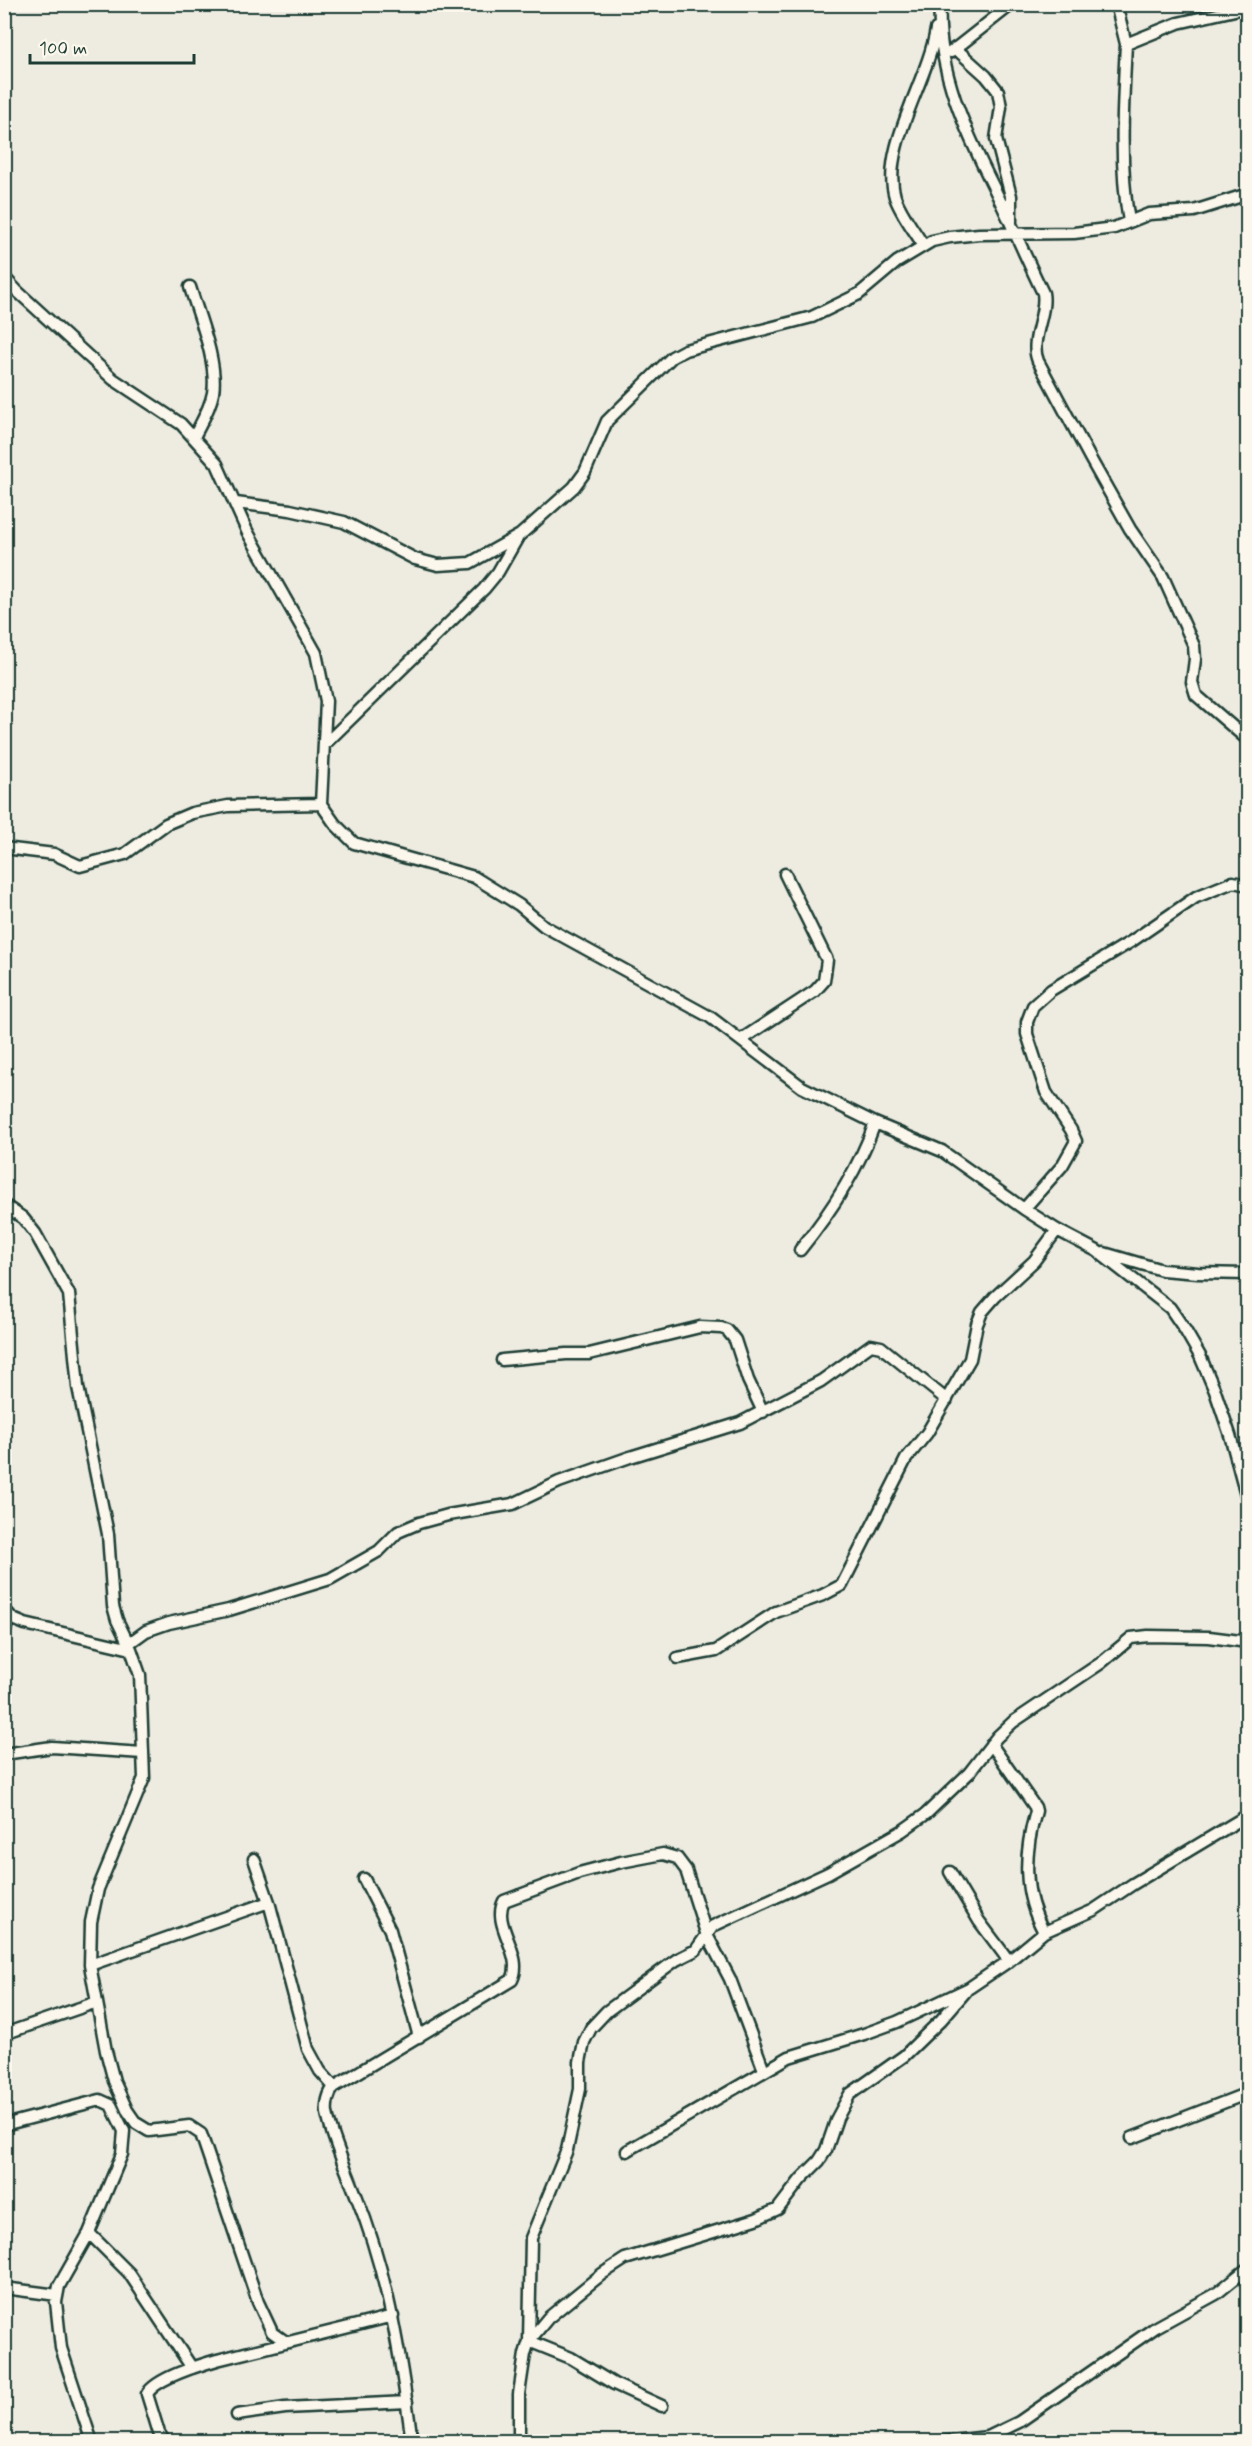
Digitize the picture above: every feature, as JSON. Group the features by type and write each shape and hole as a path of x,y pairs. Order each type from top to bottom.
{"street":[{"path":"923,245 894,194 893,167 904,125 931,55 940,4"},
{"path":"944,58 1012,4"},
{"path":"1116,4 1126,44 1122,149 1123,190 1129,222"},
{"path":"1126,44 1178,23 1248,7"},
{"path":"939,20 944,58 963,122 1043,293 1044,302 1035,351 1038,361 1130,529 1162,577 1194,646 1192,682 1196,695 1248,740"},
{"path":"955,48 986,76 998,91 1001,107 996,139 1011,196 1013,229"},
{"path":"236,503 281,508 344,522 416,559 438,565 470,563 520,535 581,480 607,421 672,357 692,348 812,317 859,294 891,267 923,245 950,237 1013,229 1074,233 1114,228 1149,214 1194,212 1248,194"},
{"path":"4,277 113,379 181,424 217,464 247,531 316,653 326,701 321,804 335,824 354,843 474,877 519,905 544,927 693,1007 742,1040 802,1087 875,1123 942,1151 1024,1209 1097,1251 1170,1308 1185,1330 1200,1356 1215,1391 1230,1435 1247,1499"},
{"path":"189,287 213,364 213,392 208,409 194,436"},
{"path":"325,744 484,589 498,572 520,535"},
{"path":"4,848 54,854 80,866 125,854 166,824 192,813 228,806 321,804"},
{"path":"742,1040 815,991 822,984 826,975 825,956 785,874"},
{"path":"1024,1209 1062,1166 1076,1141 1050,1100 1030,1043 1027,1022 1034,1006 1051,990 1132,941 1196,897 1233,882 1248,885"},
{"path":"800,1250 831,1210 864,1152 875,1123"},
{"path":"4,1205 23,1218 35,1233 69,1294 78,1387 108,1534 113,1606 140,1675 145,1770 142,1786 98,1889 91,1922 90,1965 114,2081 127,2110 136,2123 149,2131 186,2126 201,2134 258,2302 269,2328 286,2342"},
{"path":"678,1658 716,1651 776,1612 823,1595 842,1585 906,1459 927,1433 972,1355 977,1324 982,1312 1034,1261 1057,1230"},
{"path":"1097,1251 1162,1270 1248,1274"},
{"path":"502,1360 589,1354 700,1327 721,1328 727,1330 735,1341 748,1380 763,1412"},
{"path":"129,1646 146,1631 168,1623 229,1610 330,1579 379,1551 398,1532 419,1523 513,1504 560,1482 630,1457 740,1423 821,1381 861,1350 873,1345 881,1347 947,1400"},
{"path":"4,1634 7,1612 31,1626 129,1646"},
{"path":"519,2442 520,2386 529,2341 531,2238 567,2150 580,2089 580,2062 584,2042 591,2028 607,2011 676,1960 696,1950 706,1934 718,1923 797,1889 902,1831 945,1798 1013,1722 1101,1663 1131,1638 1140,1636 1209,1637 1248,1642"},
{"path":"992,1744 1035,1807 1028,1849 1027,1884 1030,1902 1044,1932"},
{"path":"4,1754 52,1747 143,1753"},
{"path":"627,2151 764,2070 807,2050 897,2022 969,1988 1009,1961 1044,1932 1094,1910 1248,1815"},
{"path":"412,2442 393,2316 368,2224 327,2113 330,2093 334,2087 512,1980 516,1964 501,1916 504,1902 579,1873 663,1854 677,1858 686,1870 706,1934 730,1979 764,2070"},
{"path":"254,1859 269,1902 308,2049 320,2071 334,2087"},
{"path":"950,1872 979,1921 1009,1961"},
{"path":"364,1879 390,1930 419,2037"},
{"path":"90,1965 269,1902"},
{"path":"529,2341 539,2327 564,2304 616,2264 652,2250 756,2219 778,2209 823,2156 837,2118 850,2094 904,2056 941,2020 969,1988"},
{"path":"4,2034 97,2002"},
{"path":"1132,2138 1248,2093"},
{"path":"4,2125 94,2101 104,2101 111,2105 124,2131 124,2147 89,2233 63,2278 57,2295 56,2312 61,2348 92,2442"},
{"path":"89,2233 129,2273 192,2368"},
{"path":"942,2442 988,2437 1019,2422 1156,2326 1201,2303 1243,2277 1248,2268"},
{"path":"4,2288 57,2295"},
{"path":"165,2442 159,2433 148,2392 164,2381 192,2368 393,2316"},
{"path":"529,2341 571,2358 614,2384 662,2406"},
{"path":"237,2415 285,2408 407,2402"}]}
